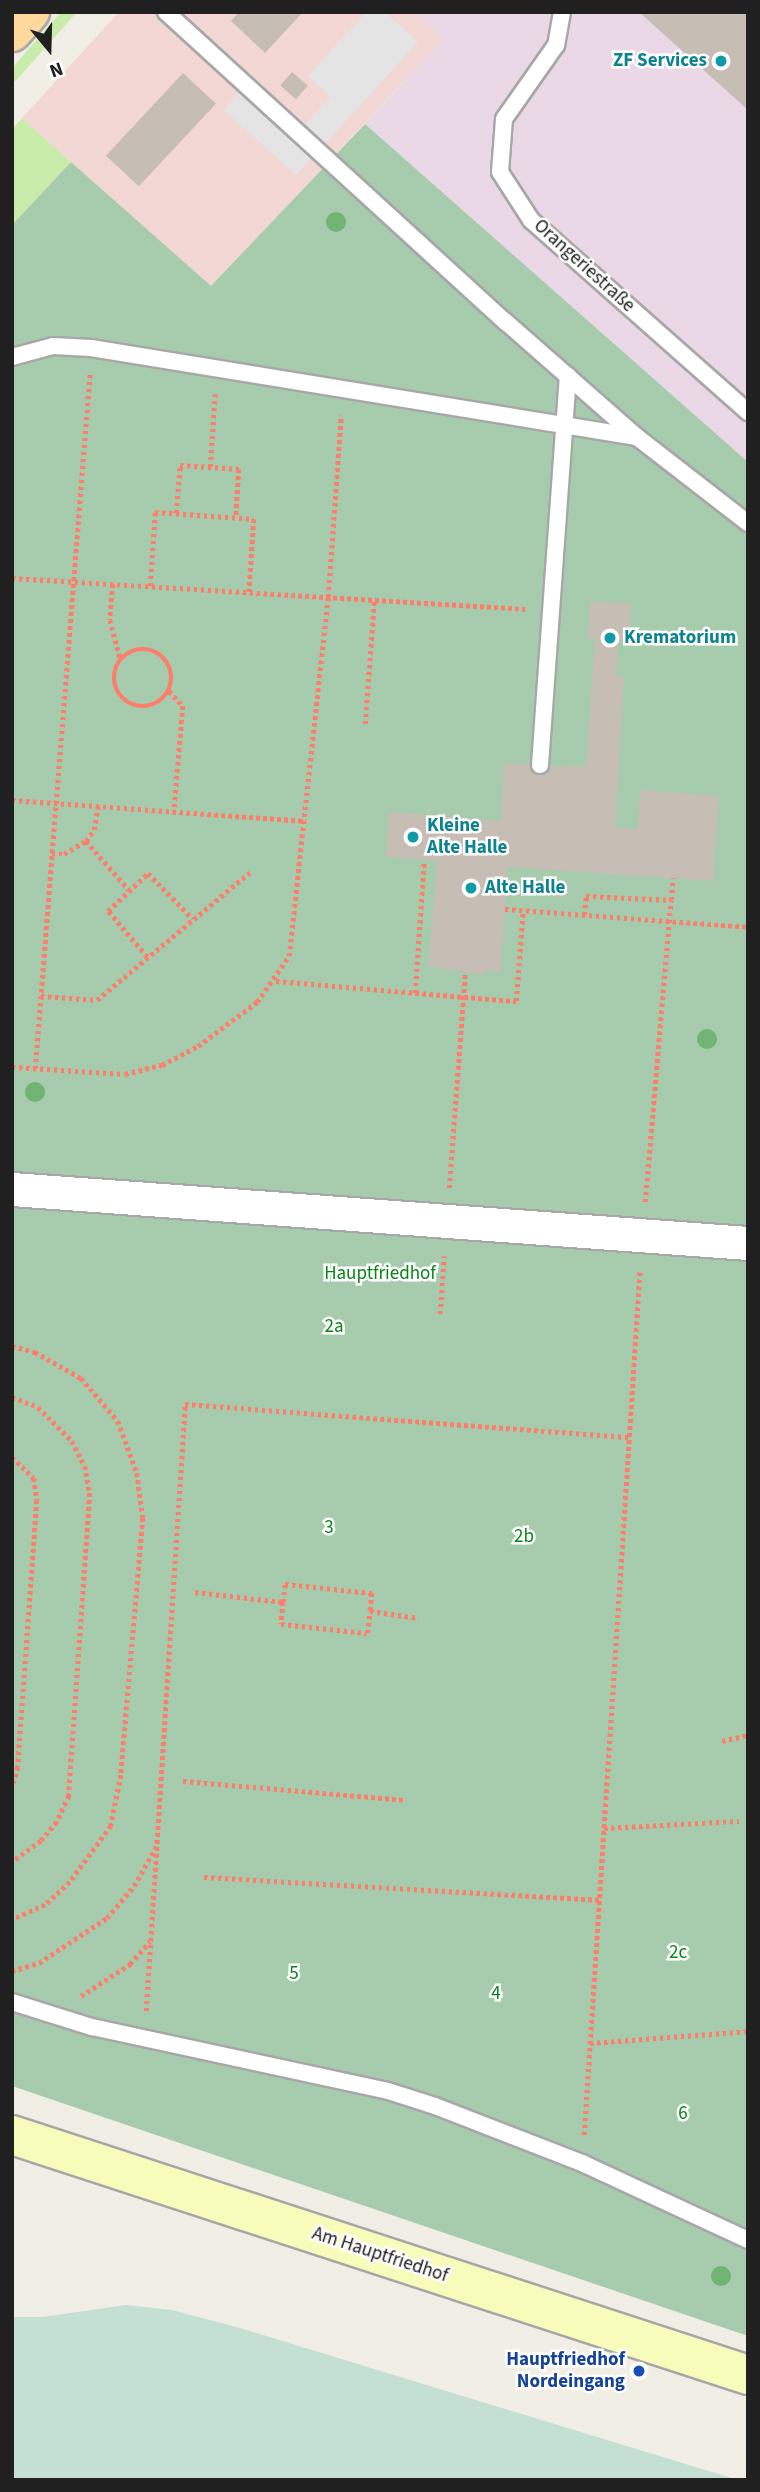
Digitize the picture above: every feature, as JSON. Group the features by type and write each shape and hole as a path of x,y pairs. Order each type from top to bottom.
{"main road":[{"name":"Am Hauptfriedhof","path":"12,2135 748,2375"}],"street":[{"path":"12,1189 747,1243"}],"lane":[{"path":"166,12 637,437 748,523"},
{"name":"Orangeriestraße","path":"562,12 556,45 505,119 500,172 531,220 748,412"},
{"path":"12,357 53,346 91,348 637,437"},
{"path":"540,765 567,427 568,376"},
{"path":"747,1243 748,1235"},
{"path":"12,2003 144,2039 388,2091 485,2123 582,2163 748,2240"}],"path":[{"path":"36,1069 91,348"},
{"path":"210,467 217,369"},
{"path":"12,1068 125,1074 162,1065 228,1025 275,981 289,956 306,821 328,597 343,390"},
{"path":"176,513 180,465 239,469 236,518"},
{"path":"150,586 155,512 176,513 254,519 249,592"},
{"path":"12,578 552,611"},
{"path":"113,584 110,620 120,658 115,687 127,702 155,705 169,691 172,673 163,656 136,649 120,658"},
{"path":"365,724 374,600"},
{"path":"169,691 183,706 174,812"},
{"path":"12,800 306,821"},
{"path":"52,854 64,854 86,841 94,830 98,806"},
{"path":"86,841 129,890"},
{"path":"415,993 424,861"},
{"path":"41,996 97,1000 250,872"},
{"path":"147,957 108,911 148,873 193,919"},
{"path":"582,2163 642,1235 673,878"},
{"path":"584,915 586,896 671,900"},
{"path":"505,909 748,928"},
{"path":"275,981 516,1001 523,910"},
{"path":"447,1222 465,973"},
{"path":"440,1314 442,1287"},
{"path":"12,1346 35,1352 81,1378 118,1421 137,1473 143,1518 121,1775 111,1826 71,1882 46,1905 12,1920"},
{"path":"12,1397 38,1407 72,1441 85,1466 90,1493 69,1796 41,1841 12,1862"},
{"path":"144,2039 184,1404 629,1437"},
{"path":"12,1457 34,1478 37,1500 18,1766 12,1788"},
{"path":"285,1584 372,1593 370,1611 367,1633 281,1623 285,1584"},
{"path":"195,1592 284,1602"},
{"path":"370,1611 418,1618"},
{"path":"722,1741 748,1735"},
{"path":"183,1781 406,1800"},
{"path":"604,1828 738,1821"},
{"path":"12,1971 39,1964 107,1918 134,1886 158,1843"},
{"path":"204,1877 601,1900"},
{"path":"42,2013 106,1982 151,1940"},
{"path":"590,2043 748,2031"}],"shaded area":[{"path":"119,12 416,12 445,38 211,287 22,118"},
{"path":"366,12 385,12 418,42 296,175 224,110 247,84 299,131 331,97 308,76"},
{"path":"416,12 748,12 748,462 365,124 444,39"}],"green space":[{"path":"61,12 77,12 12,85 12,68"},
{"path":"22,118 71,162 12,225 12,129"},
{"name":"Hauptfriedhof","path":"365,124 748,462 748,2336 12,2086 12,225 71,162 211,286"},
{"path":"126,2305 172,2310 240,2328 738,2480 12,2480 12,2317 43,2317"}],"building":[{"path":"239,12 303,12 265,53 231,21"},
{"name":"ZF Services","path":"639,12 748,12 748,110"},
{"path":"292,72 308,86 296,99 280,86"},
{"path":"183,73 216,104 139,186 106,156"},
{"path":"590,601 631,603 630,642 618,641 616,676 624,677 615,827 638,829 640,790 719,796 713,881 508,867 500,972 484,971 483,975 428,966 437,861 386,857 389,812 501,821 504,763 586,767 595,639 588,638"}],"place":[{"name":"ZF Services","path":"721,61"},
{"name":"Krematorium","path":"610,638"},
{"name":"Kleine Alte Halle","path":"413,837"},
{"name":"Alte Halle","path":"471,888"},
{"name":"Hauptfriedhof Nordeingang","path":"639,2371"}],"park label":[{"name":"2a","path":"334,1327"},
{"name":"3","path":"329,1528"},
{"name":"2b","path":"524,1537"},
{"name":"2c","path":"678,1953"},
{"name":"5","path":"294,1974"},
{"name":"4","path":"496,1994"},
{"name":"6","path":"683,2114"}]}
